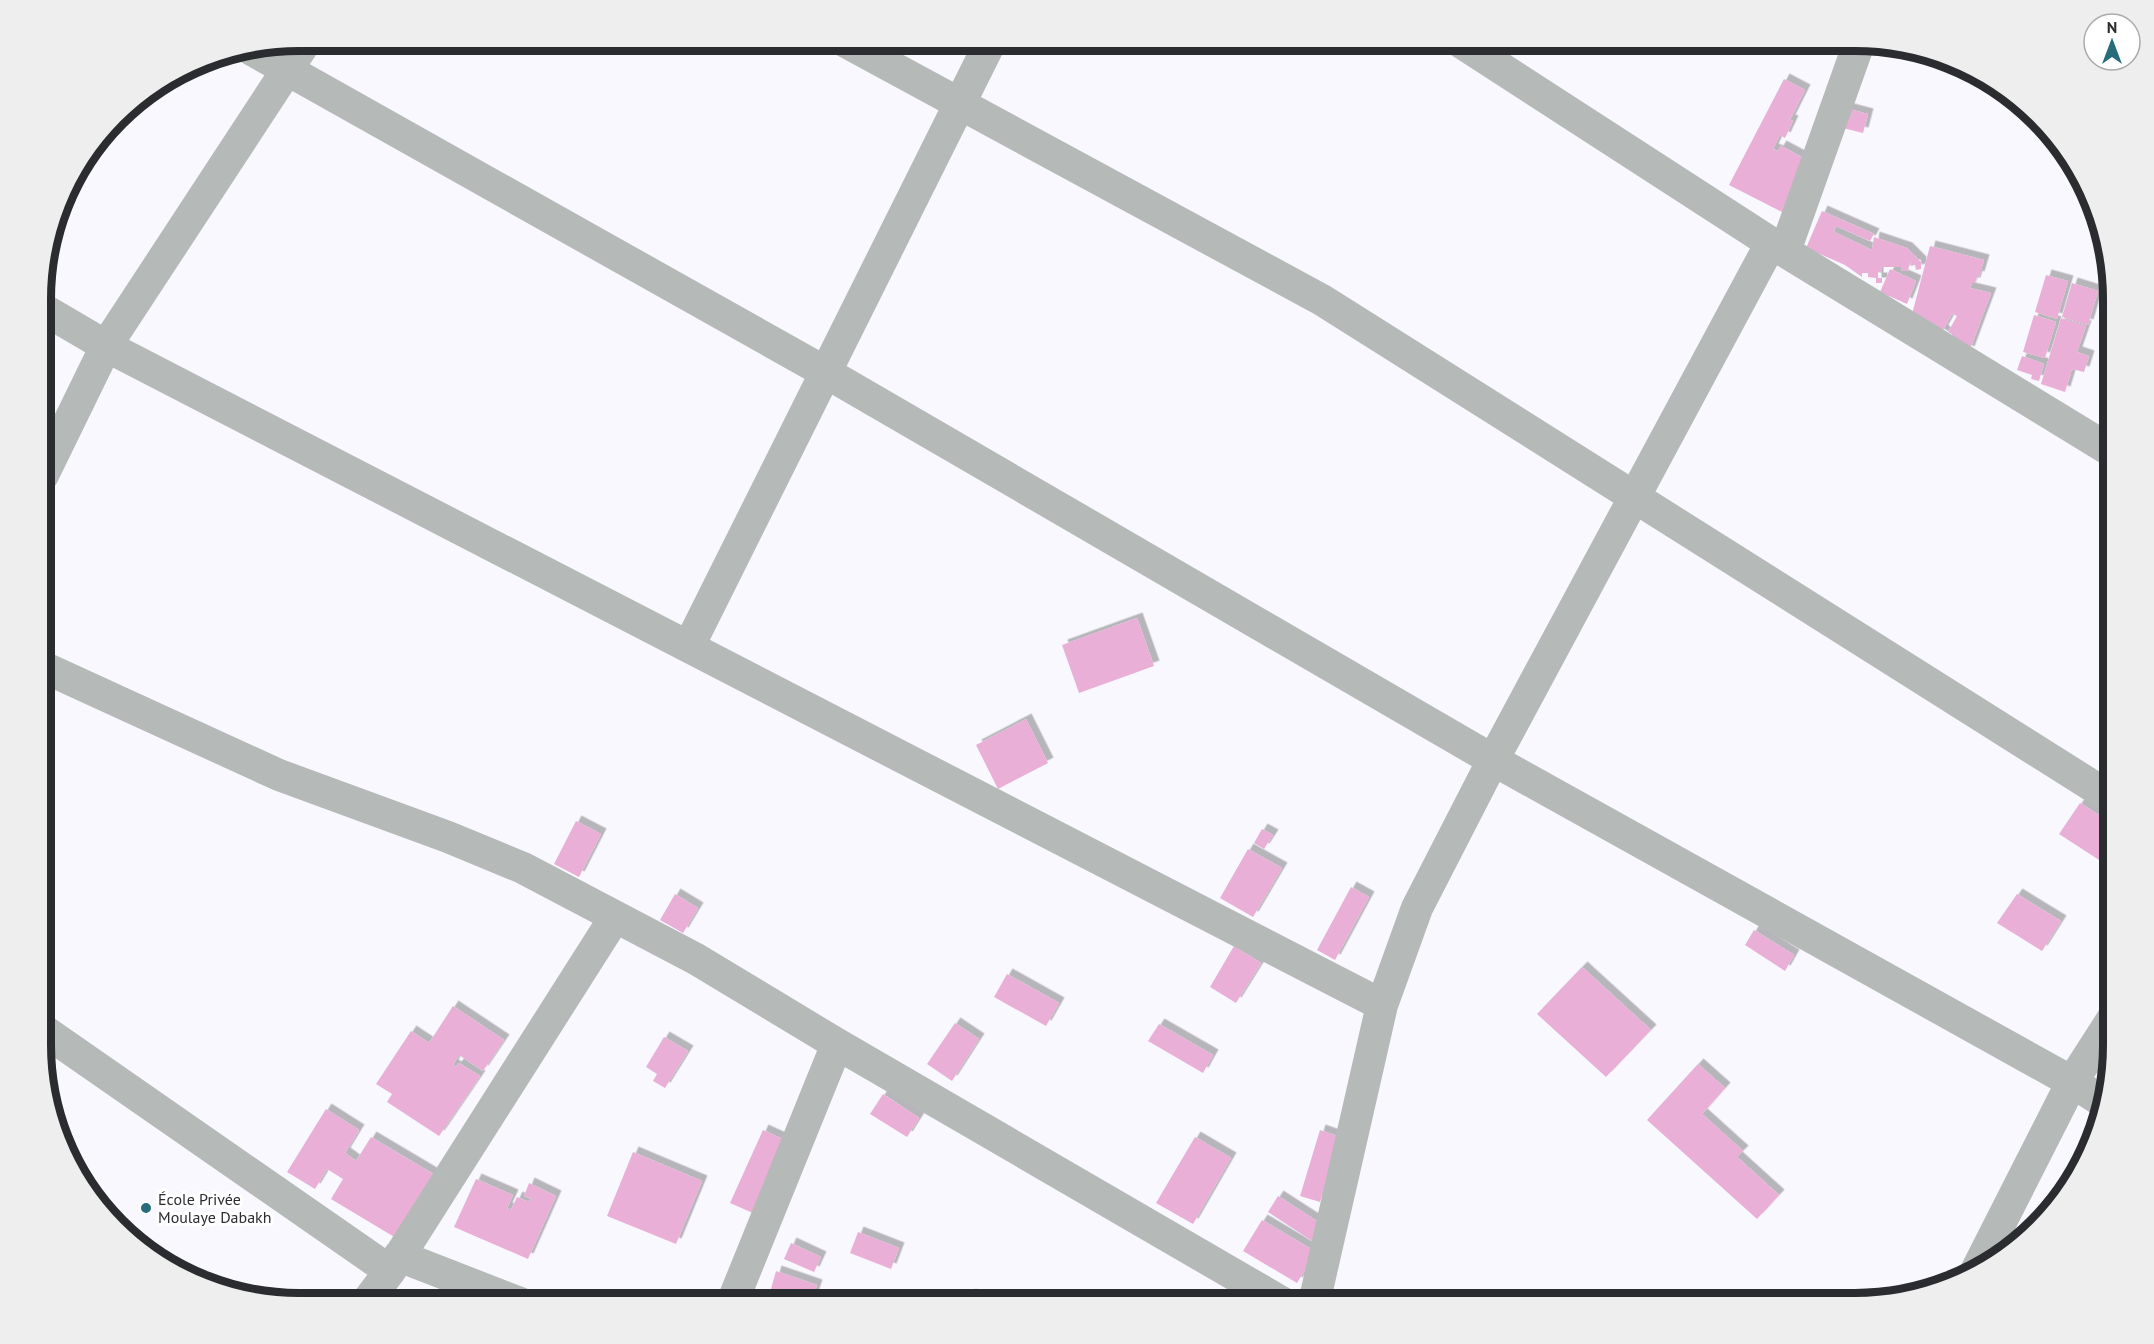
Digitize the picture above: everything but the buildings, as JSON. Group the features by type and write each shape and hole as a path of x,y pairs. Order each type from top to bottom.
{"street":[{"path":"51,459 106,346 299,51"},
{"path":"864,51 1322,300 2103,794"},
{"path":"689,646 986,51"},
{"path":"1476,51 1778,247 2103,446"},
{"path":"1316,1293 1382,1005 1417,908 1493,760 1635,497 1778,247 1855,51"},
{"path":"259,54 825,372 1493,760 2097,1098"},
{"path":"51,314 106,346 1382,1005"},
{"path":"51,671 279,775 448,837 523,868 696,959 837,1044 1266,1293"},
{"path":"374,1293 615,917"},
{"path":"1983,1258 2072,1082 2103,1034"},
{"path":"51,1035 395,1263 489,1293"},
{"path":"736,1293 837,1044"}],"place":[{"name":"École Privée Moulaye Dabakh","path":"146,1208"}]}
